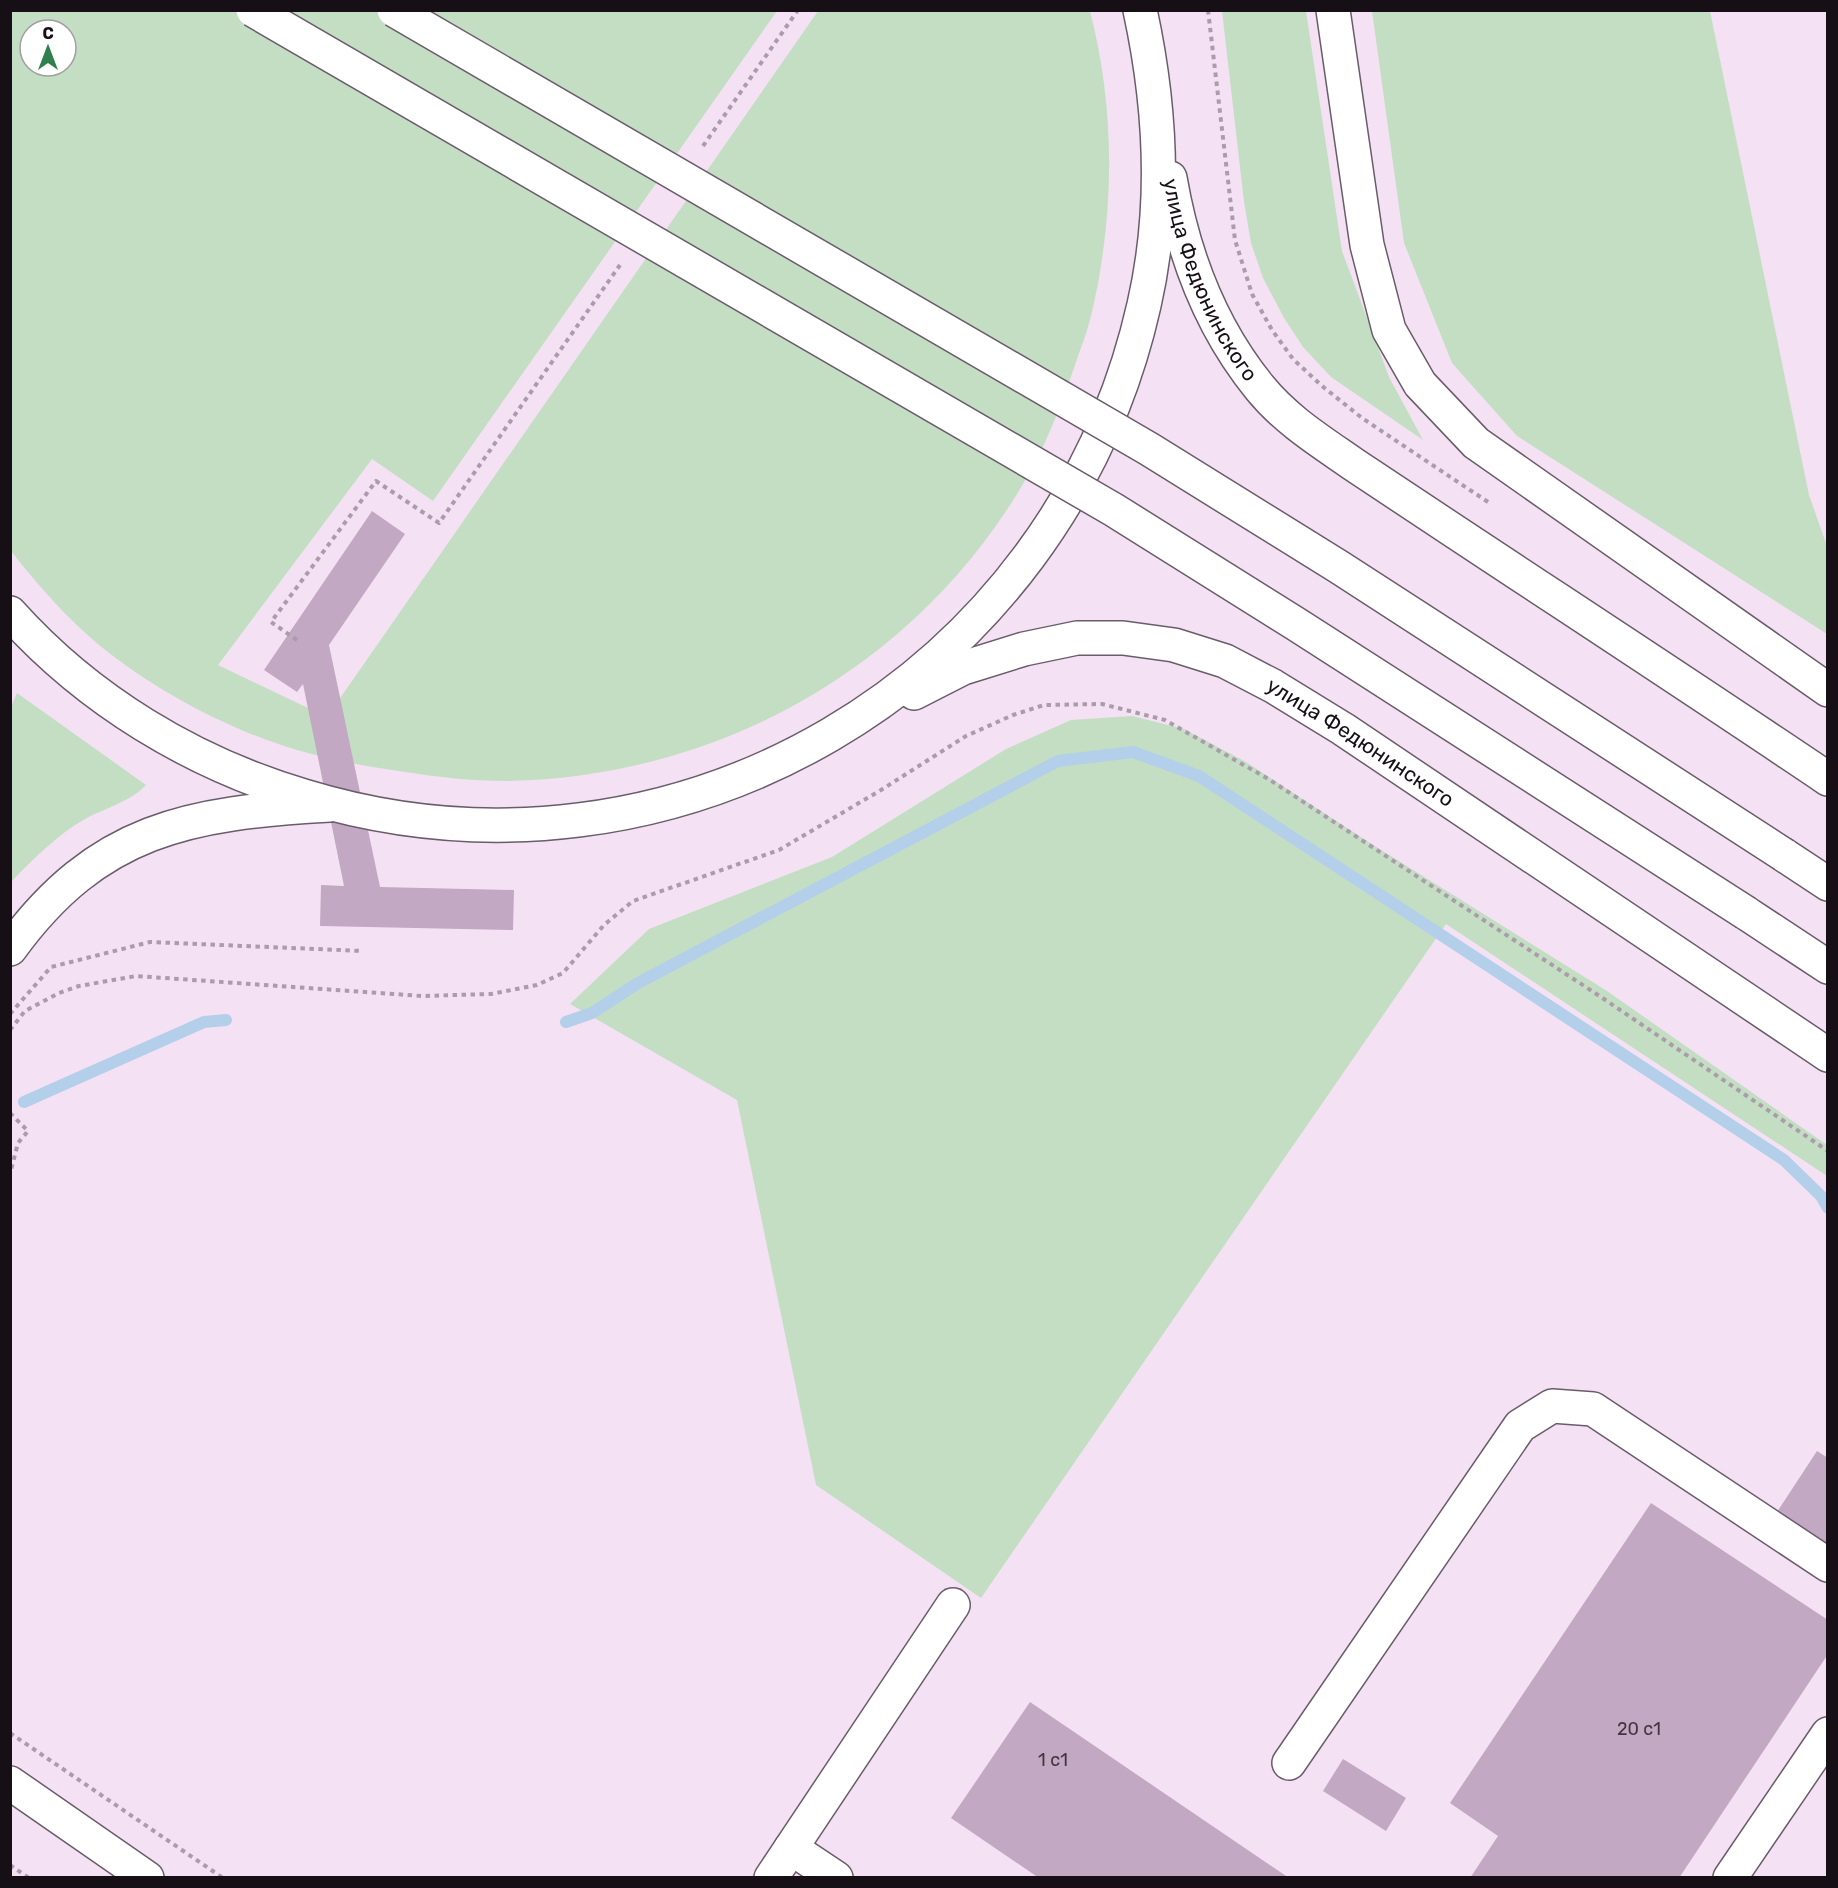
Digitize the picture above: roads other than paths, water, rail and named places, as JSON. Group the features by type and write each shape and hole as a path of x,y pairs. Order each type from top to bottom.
{"main road":[{"path":"253,10 1114,510 1296,624 1827,967"},
{"path":"394,10 1149,449 1339,567 1827,884"},
{"path":"10,614 60,662 108,701 160,735 253,779 331,805 381,815 434,822 506,826 616,816 679,801 762,771 840,730 909,683 971,627 1025,563 1071,493 1103,429 1136,339 1152,257 1159,174 1154,91 1140,10"},
{"path":"1333,10 1367,245 1389,330 1420,384 1476,443 1827,690"},
{"name":"улица Федюнинского","path":"1154,91 1181,233 1207,303 1239,361 1261,390 1302,429 1827,779"},
{"name":"улица Федюнинского","path":"840,730 963,668 1024,650 1077,638 1124,638 1174,645 1226,661 1273,686 1342,729 1827,1055"},
{"path":"10,949 52,898 81,872 134,840 169,826 212,817 266,808 331,805"},
{"path":"1289,1763 1520,1426 1552,1406 1593,1409 1827,1565"},
{"path":"771,1878 954,1605"},
{"path":"1730,1878 1827,1734"},
{"path":"10,1783 147,1878"},
{"path":"791,1848 836,1878"}],"waterway":[{"path":"566,1022 592,1013 638,983 1058,761 1133,752 1199,776 1784,1160 1821,1196 1828,1208"},
{"path":"24,1102 204,1022 226,1020"}]}
